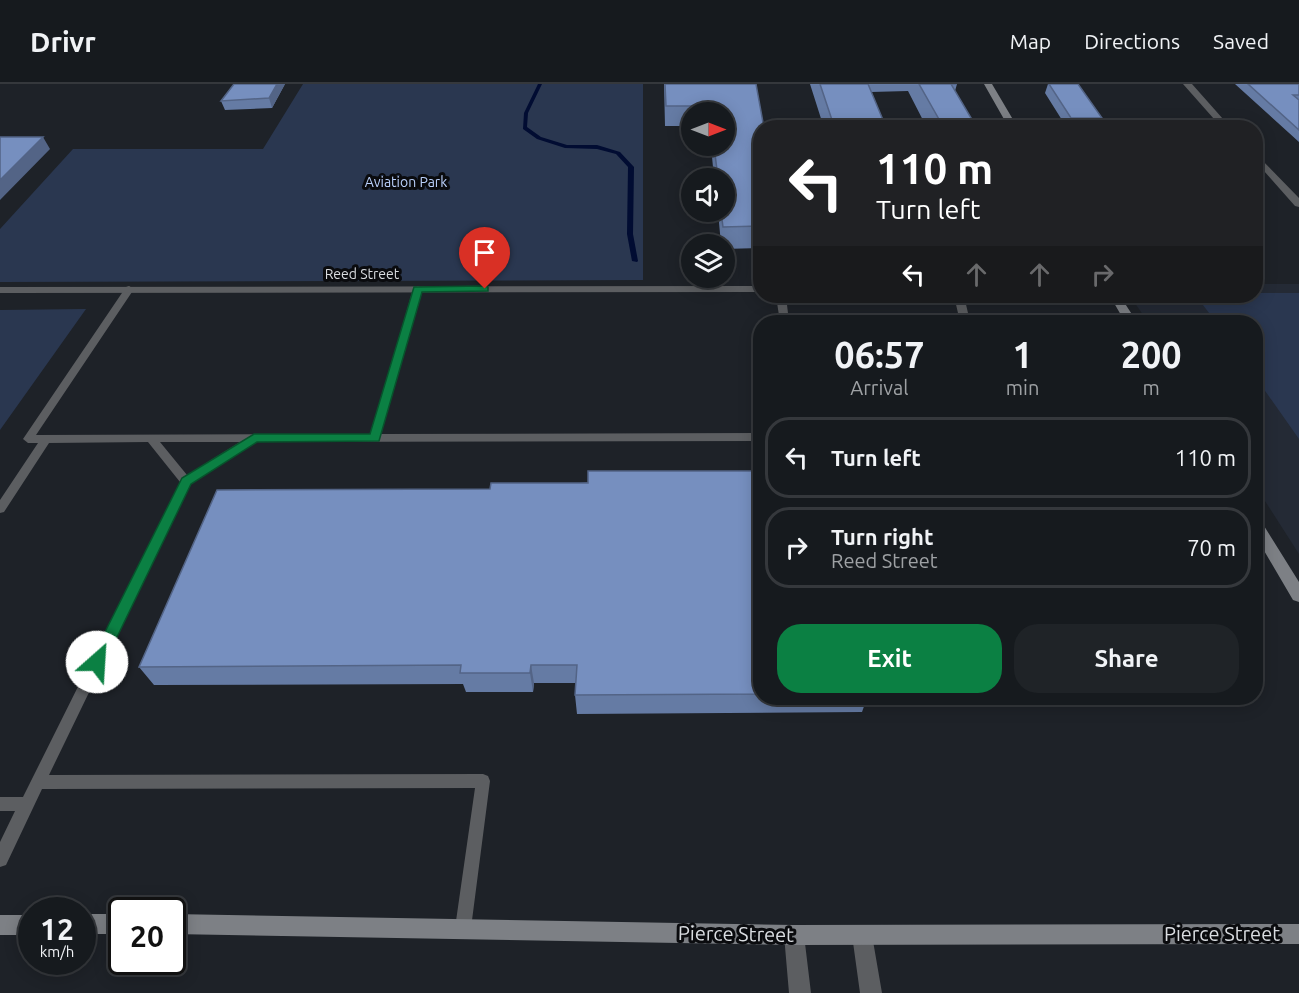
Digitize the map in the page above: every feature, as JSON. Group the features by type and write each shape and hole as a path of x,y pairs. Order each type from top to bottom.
{"street":[{"path":"988,84 1009,120"},
{"path":"1186,84 1220,120"},
{"path":"1263,165 1299,204"},
{"name":"Reed Street","path":"0,290 753,289"},
{"path":"1263,537 1299,596"},
{"path":"0,925 18,924"},
{"name":"Pierce Street","path":"186,924 794,935 1299,934"},
{"path":"794,935 800,993"},
{"path":"862,935 871,993"}],"lane":[{"path":"375,438 418,289"},
{"path":"129,290 28,439 753,437"},
{"path":"150,438 186,481"},
{"path":"0,859 186,481 254,438"},
{"path":"0,508 46,439"},
{"path":"38,782 483,781 463,928"},
{"path":"0,804 27,804"}],"shaded area":[{"path":"1263,284 1299,284 1299,554 1263,498 1263,315 1143,315 1135,303 1263,303"}],"green space":[{"name":"Aviation Park","path":"303,84 643,84 643,280 0,282 0,229 73,149 263,149"},
{"path":"1263,293 1299,293 1299,439 1263,388 1263,315 1211,315 1201,303 1263,303"},
{"path":"86,309 0,430 0,310"}],"building":[{"path":"234,84 277,84 269,98 221,101"},
{"path":"665,84 756,84 763,120 753,120 753,226 723,227 722,222 735,222 735,168 717,168 715,156 735,156 735,102 681,102 681,106 666,106"},
{"path":"820,84 868,84 883,120 832,120"},
{"path":"919,84 951,84 972,120 939,120"},
{"path":"1049,84 1078,84 1102,118 1071,118"},
{"path":"1248,84 1299,84 1299,95 1293,95 1299,100 1299,130"},
{"path":"0,137 43,137 0,180"},
{"path":"588,471 753,471 753,694 575,695 577,665 531,665 530,673 460,673 461,665 139,667 217,490 490,489 491,483 588,483"}],"waterway":[{"path":"540,84 526,113 525,128 539,138 567,147 597,147 618,153 631,167 630,234 635,261"}],"route":[{"path":"97,662 186,481 254,438 375,438 418,289 485,289"}]}
